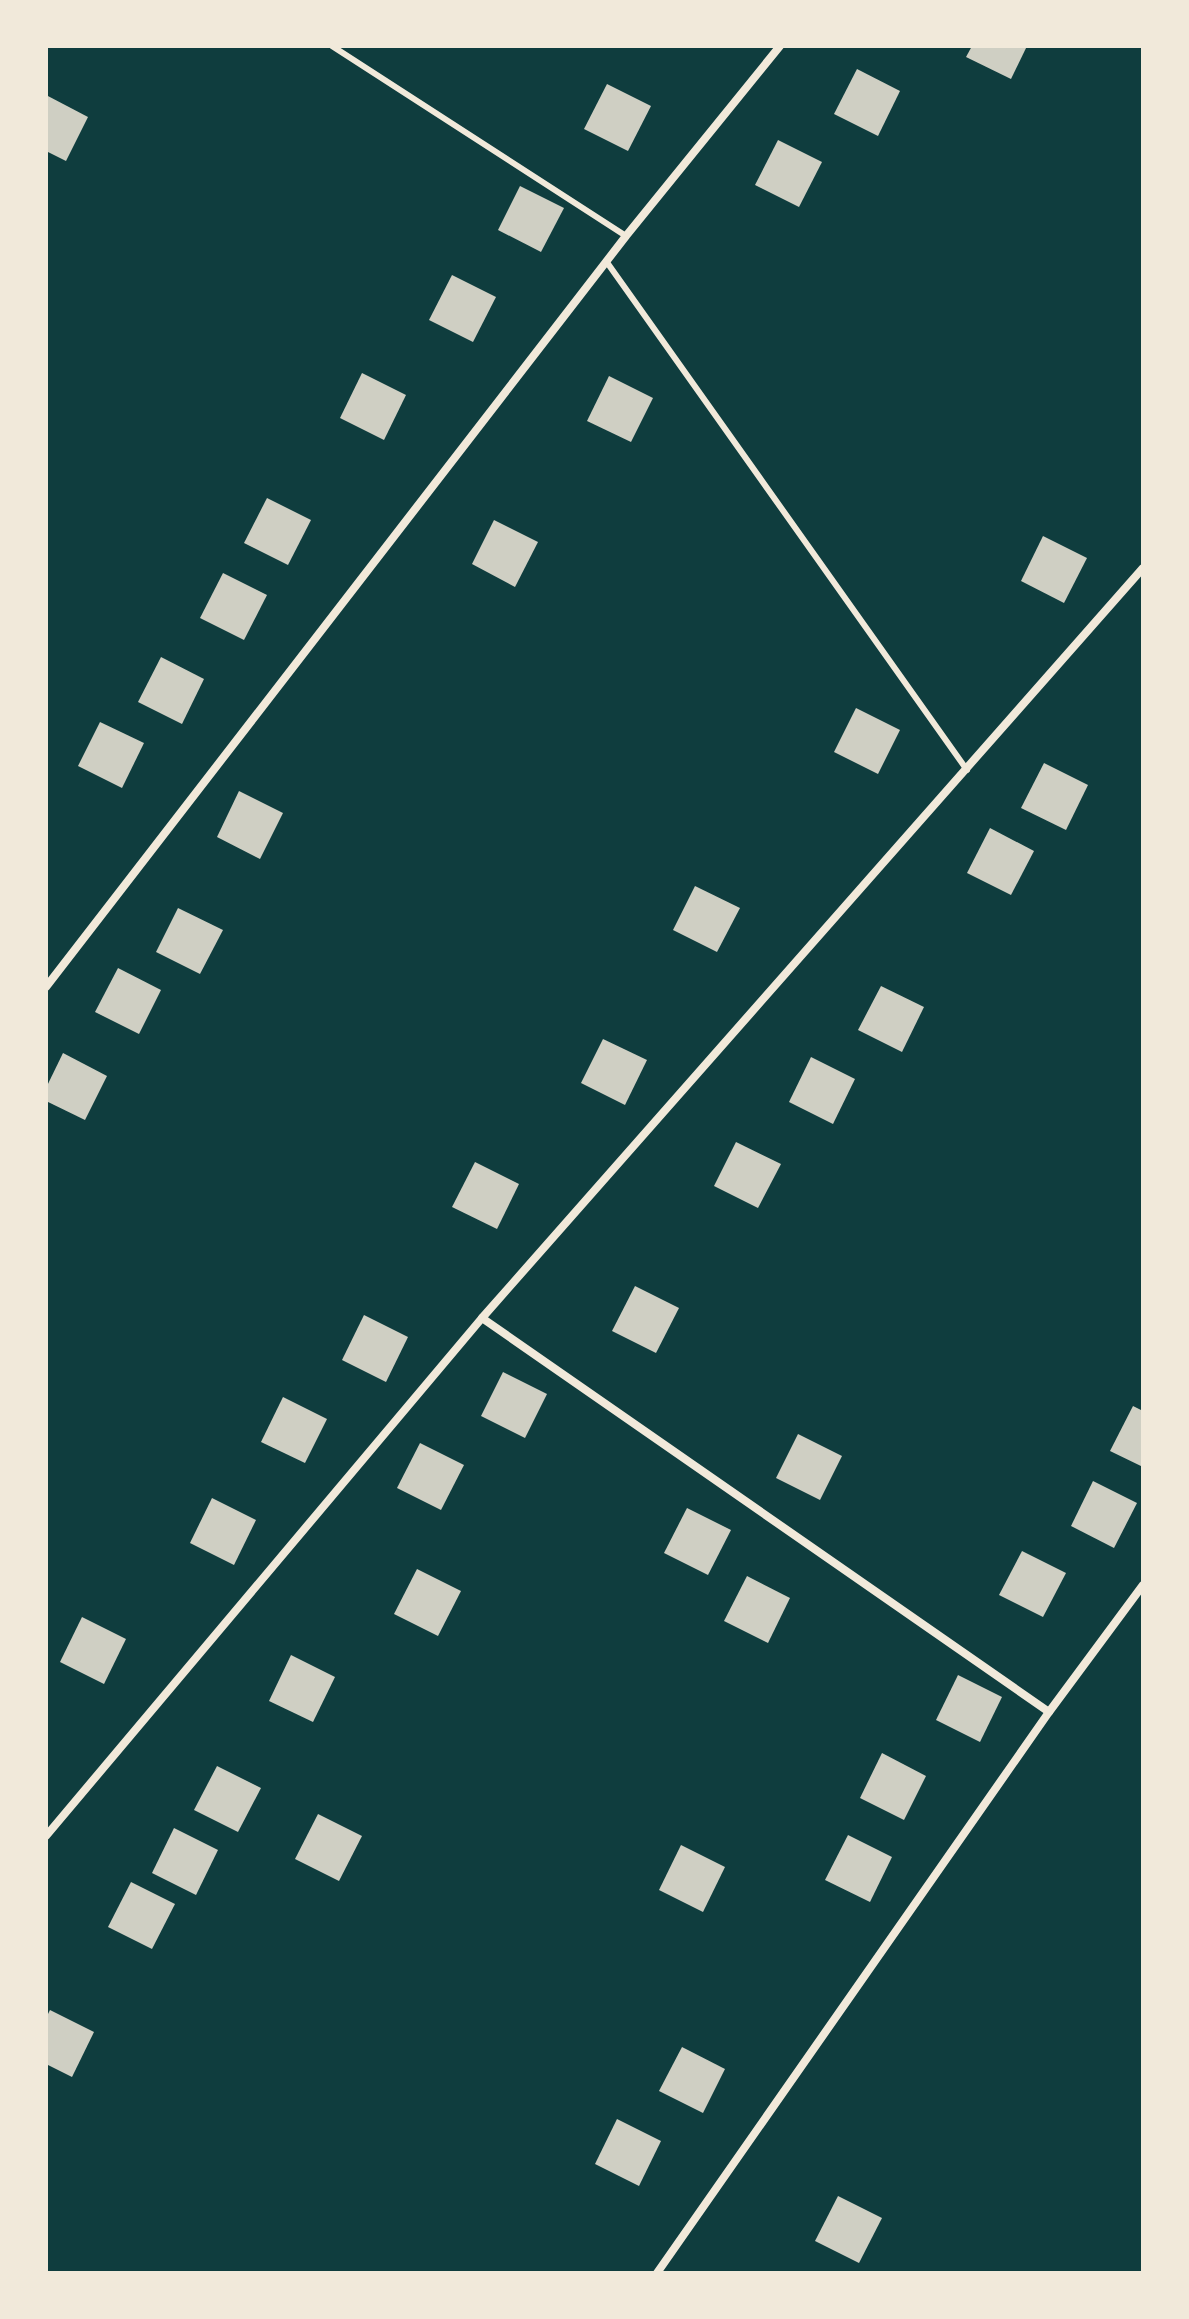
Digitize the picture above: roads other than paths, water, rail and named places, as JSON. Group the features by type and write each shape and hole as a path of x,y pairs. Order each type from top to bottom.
{"street":[{"path":"46,987 606,261 780,46"},
{"path":"46,1836 482,1318 1143,568"},
{"path":"482,1318 1049,1712"},
{"path":"657,2273 1049,1712 1143,1585"}],"lane":[{"path":"332,46 626,236"},
{"path":"606,261 967,770"}]}
